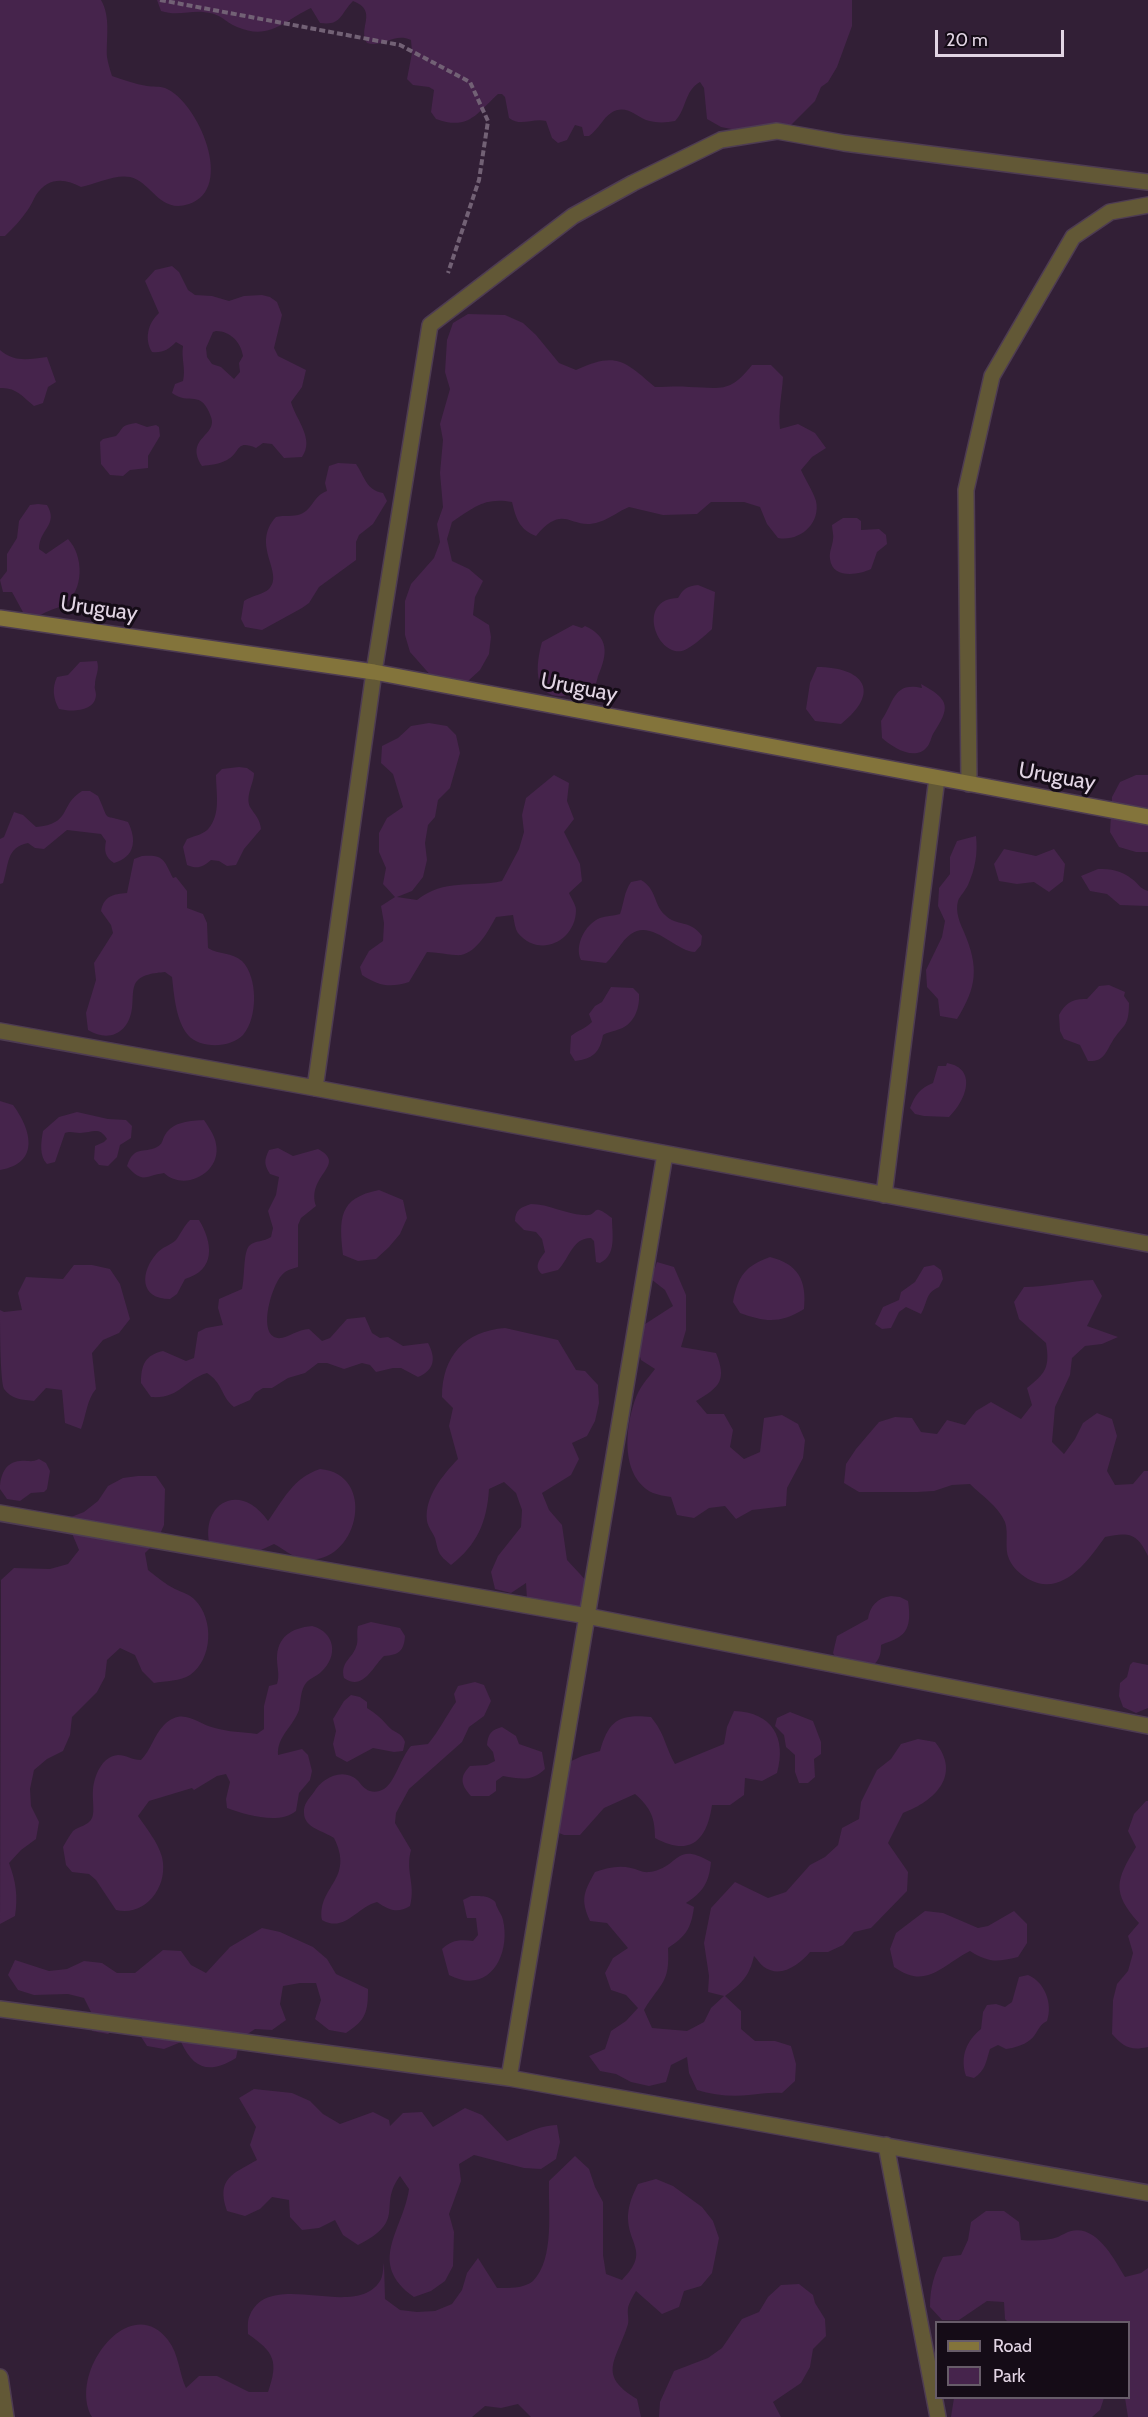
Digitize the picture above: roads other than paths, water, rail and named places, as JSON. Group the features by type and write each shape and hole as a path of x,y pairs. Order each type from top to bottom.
{"main road":[{"name":"Uruguay","path":"0,618 374,672 1148,817"}],"street":[{"path":"315,1088 374,672 430,326 573,216 633,183 721,140 777,131 844,143 1148,182"},
{"path":"969,784 966,490 992,376 1073,237 1110,212 1148,205"},
{"path":"884,1195 937,778"},
{"path":"0,1031 1148,1244"},
{"path":"509,2078 665,1154"},
{"path":"0,1513 587,1616 1148,1726"},
{"path":"0,2009 509,2078 1148,2193"},
{"path":"886,2145 938,2417"},
{"path":"0,2377 6,2417"}]}
